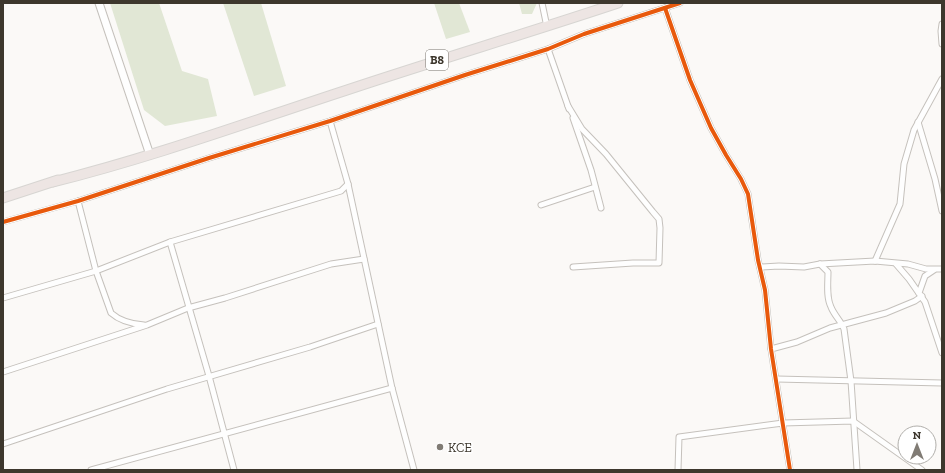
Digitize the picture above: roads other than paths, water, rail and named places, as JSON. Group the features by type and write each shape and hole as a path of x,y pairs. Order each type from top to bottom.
{"highway":[{"name":"B8","path":"3,198 257,119 414,67 618,3"}],"street":[{"path":"99,3 149,153"},
{"path":"542,3 547,26"},
{"path":"3,222 78,201 209,158 330,121 465,75 548,49 584,34 680,3"},
{"path":"665,8 690,80 711,128 741,179 748,194 765,290 771,349 777,379 790,470"},
{"path":"942,24 942,44"},
{"path":"548,49 583,146 601,208"},
{"path":"875,262 900,204 904,164 911,140 918,122 942,79"},
{"path":"568,106 580,127 606,154 653,212 659,220 660,228 659,263 633,263 573,267"},
{"path":"330,121 348,184 392,388 414,470"},
{"path":"918,122 935,179 942,211"},
{"path":"3,298 96,271 170,242 340,191 348,184"},
{"path":"541,205 595,187"},
{"path":"78,201 96,271 111,313 115,317 133,324 147,325"},
{"path":"170,242 209,376 234,470"},
{"path":"3,372 147,325 188,308 225,298 331,264 364,259"},
{"path":"760,267 804,267 820,264 875,262 908,264 926,269 942,269"},
{"path":"820,264 828,272 828,294 830,306 843,325 851,381 857,470"},
{"path":"896,264 921,294 929,311 942,353"},
{"path":"771,349 798,342 830,328 886,313 915,301 921,294 925,276 935,269"},
{"path":"3,444 139,398 297,351 378,324"},
{"path":"777,379 942,383"},
{"path":"92,470 392,388"},
{"path":"678,470 679,437 783,423 853,421 879,441 922,470"}],"place":[{"name":"KCE","path":"440,447"}]}
